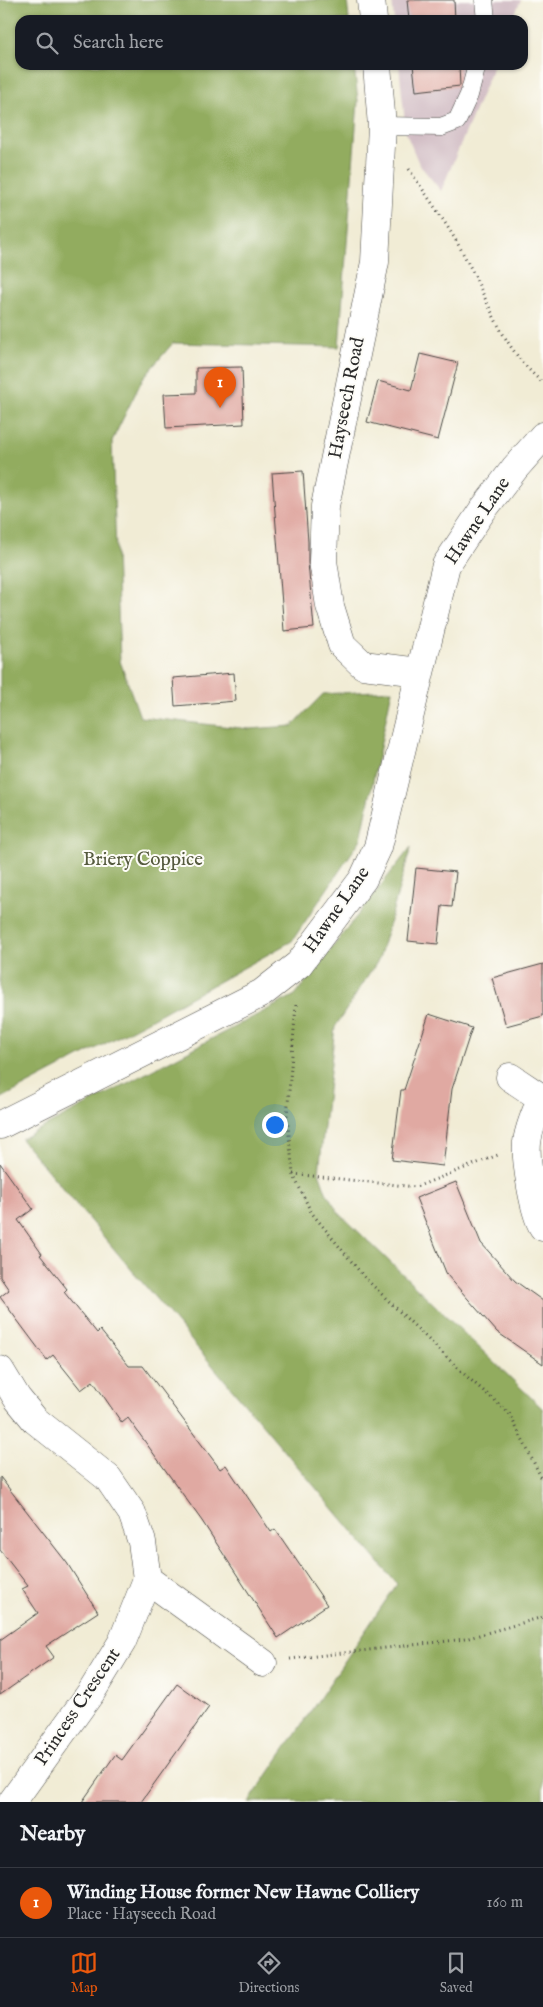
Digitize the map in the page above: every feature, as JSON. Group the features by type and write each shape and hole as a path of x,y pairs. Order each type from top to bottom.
{"street":[{"path":"371,0 372,15"},
{"name":"Hayseech Road","path":"377,70 382,126 375,262 325,506 323,562 330,606 342,645 363,665 419,672"},
{"name":"Hawne Lane","path":"0,1125 262,993 299,964 363,880 378,847 446,565 493,496 543,436"},
{"path":"510,1077 542,1099 527,1143 531,1190 538,1219 543,1227"},
{"name":"Princess Crescent","path":"0,1370 17,1398 35,1420 108,1478 132,1513 142,1542 147,1579 122,1642 102,1675 12,1802"},
{"path":"147,1579 263,1662"}],"lane":[{"path":"484,0 486,15"},
{"path":"382,126 441,127 457,121 469,95 475,70"}],"path":[{"path":"408,167 464,256 507,343 527,369 543,383"},
{"path":"299,964 287,1116 293,1174 311,1212 365,1278 464,1374 510,1413 543,1481"},
{"path":"293,1174 416,1187 527,1143"},
{"path":"263,1662 465,1639 543,1617"}],"shaded area":[{"path":"392,0 521,0 514,15 394,15"},
{"path":"400,70 492,70 441,191 419,164 406,133"}],"green space":[{"name":"Briery Coppice","path":"0,0 347,0 348,15 15,15 15,70 355,70 358,101 339,347 173,343 143,378 112,441 120,661 140,717 250,729 292,726 323,694 392,690 361,839 292,941 146,1022 0,1099"},
{"path":"411,847 379,959 335,1027 319,1172 326,1192 339,1213 543,1409 543,1802 249,1802 397,1584 21,1139 295,995"}],"building":[{"path":"407,0 454,0 455,15 408,15"},
{"path":"414,70 459,70 460,86 416,91"},
{"path":"420,354 458,363 438,440 367,422 378,381 411,390"},
{"path":"242,367 244,424 166,428 164,394 196,393 196,368"},
{"path":"303,471 314,628 284,631 272,473"},
{"path":"234,673 236,701 175,706 173,678"},
{"path":"416,868 456,872 452,907 442,906 438,944 408,941"},
{"path":"543,964 543,1016 506,1026 492,978"},
{"path":"429,1014 472,1028 452,1089 443,1166 392,1160 401,1090 404,1090"},
{"path":"0,1163 33,1209 18,1220 42,1254 40,1255 67,1289 64,1292 97,1333 100,1330 129,1366 143,1366 220,1469 226,1465 271,1532 275,1529 327,1605 278,1638 202,1521 128,1418 122,1423 93,1381 81,1390 53,1355 47,1360 0,1297 9,1290 0,1277"},
{"path":"456,1182 481,1243 515,1281 543,1301 543,1364 497,1332 447,1275 416,1198"},
{"path":"0,1477 67,1563 98,1612 46,1646 54,1657 0,1695 0,1640 38,1613 22,1589 28,1586 0,1550"},
{"path":"177,1684 209,1707 141,1802 82,1802 115,1755 122,1760"}],"place":[{"name":"Winding House former New Hawne Colliery","path":"220,408"}]}
